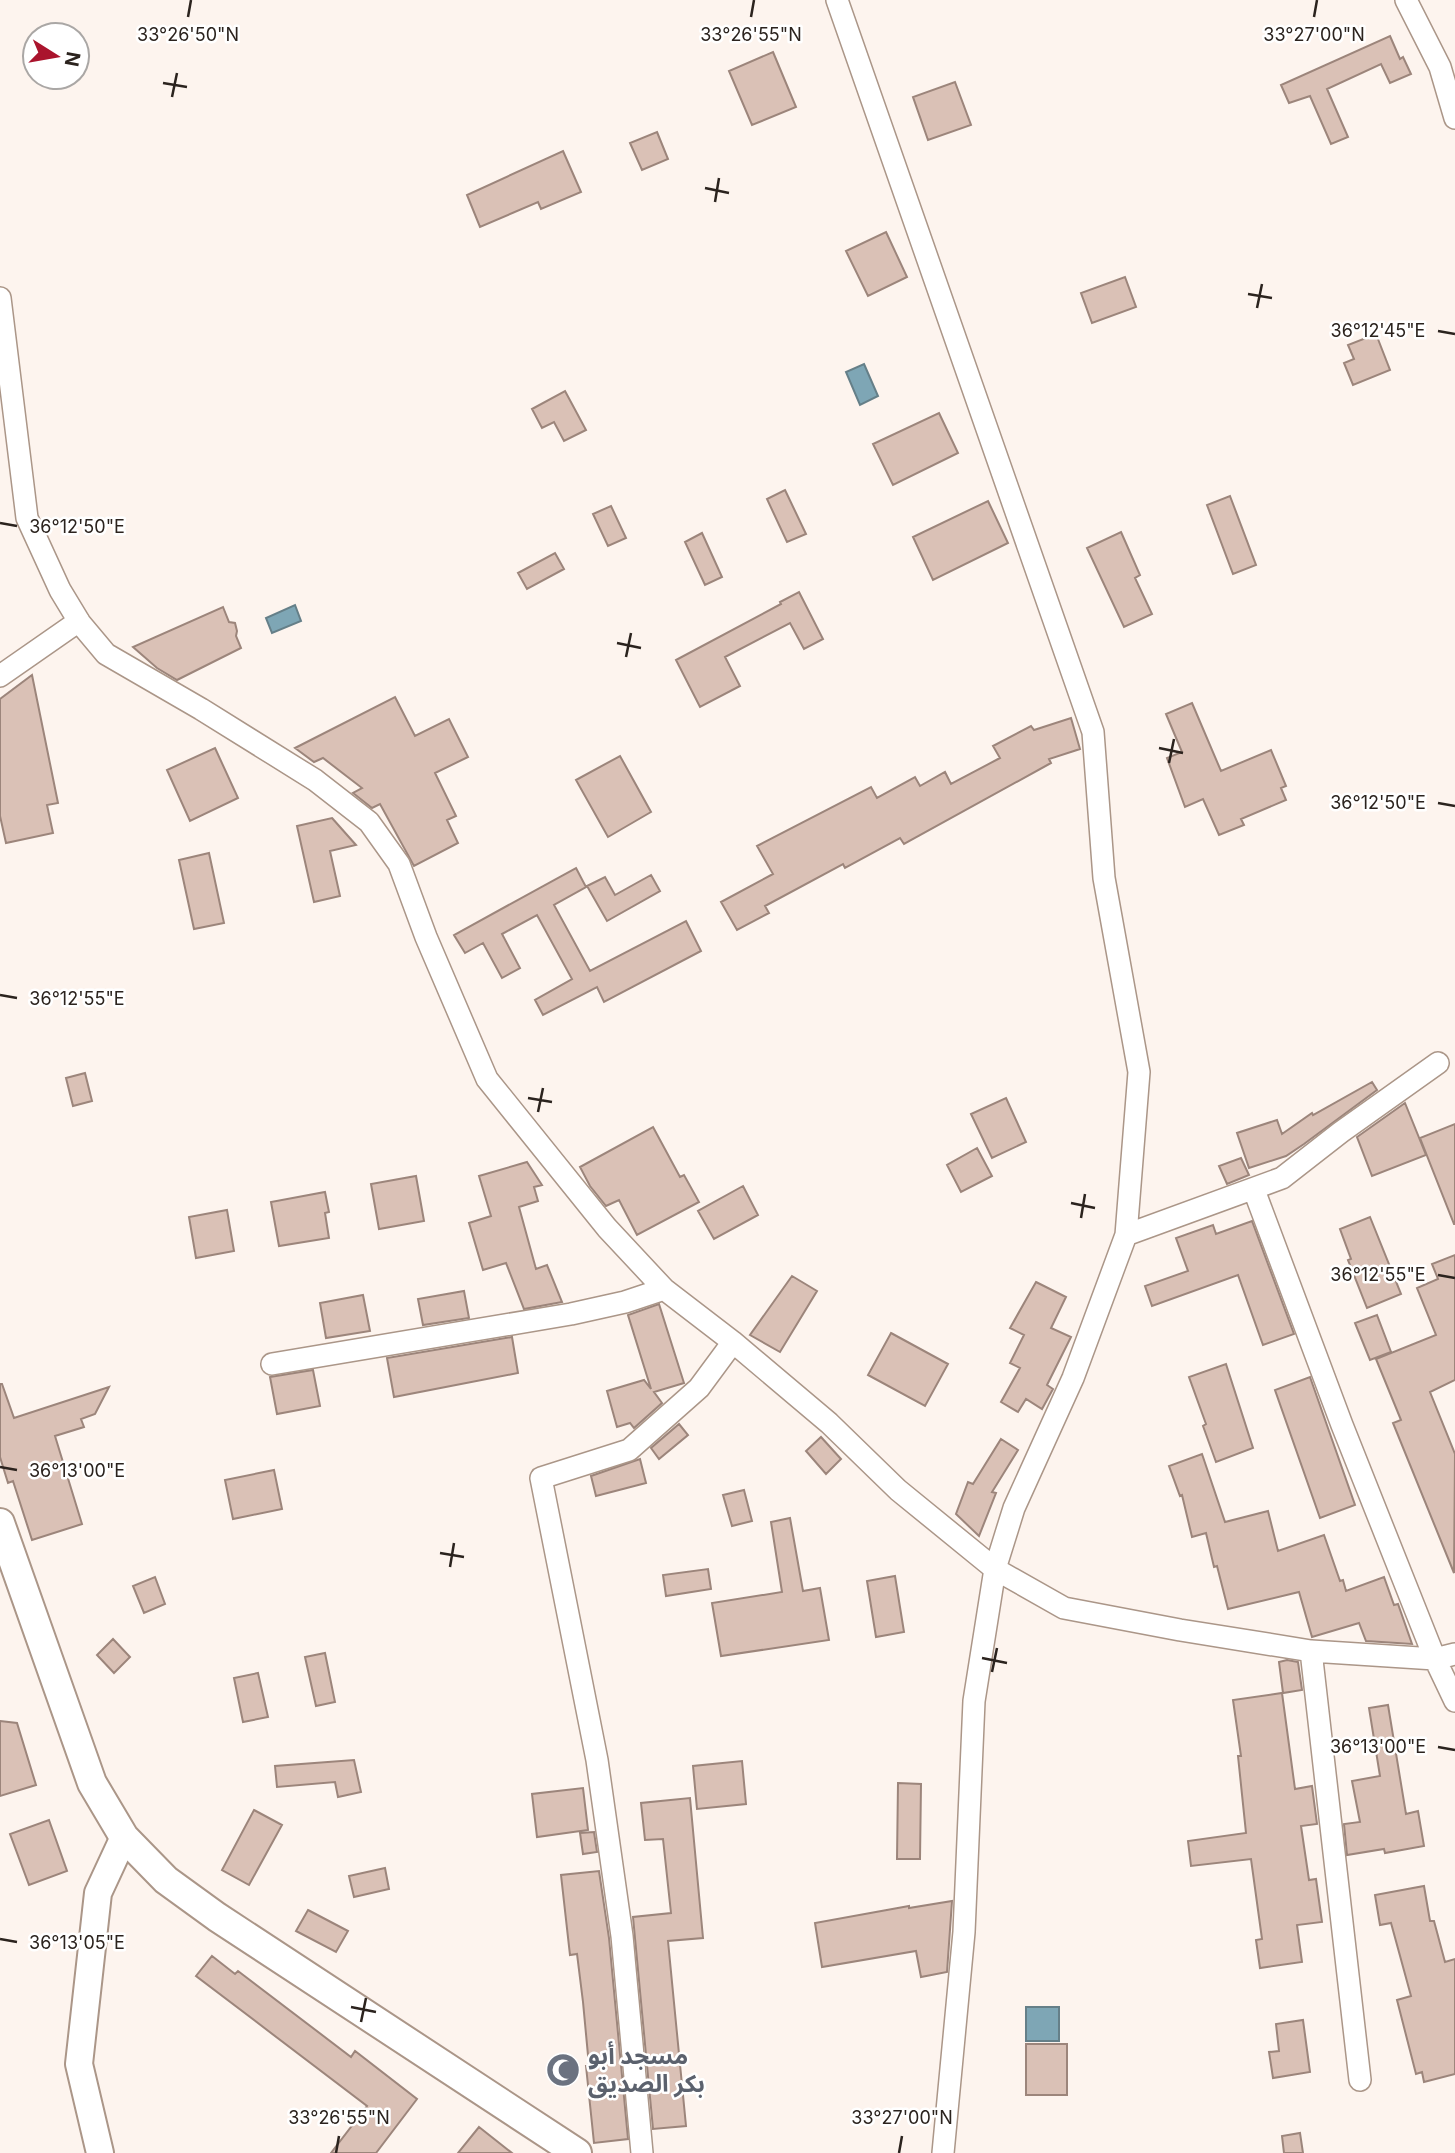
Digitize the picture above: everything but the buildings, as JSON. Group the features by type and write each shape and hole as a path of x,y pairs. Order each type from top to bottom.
{"main road":[{"path":"0,1523 92,1783 124,1837 166,1880 217,1917 577,2153"}],"street":[{"path":"837,0 1093,732 1104,878 1139,1072 1126,1235 1073,1378 1014,1508 995,1569 974,1701 964,1932 943,2153"},
{"path":"1406,0 1440,67 1455,118"},
{"path":"0,298 27,518 79,621 106,654 315,780 369,822 399,864 426,937 487,1079 607,1228 664,1289 733,1342 829,1423 898,1490 995,1569 1064,1608 1311,1651 1445,1657"},
{"path":"0,676 79,621"},
{"path":"1126,1235 1282,1178 1340,1132 1438,1063"},
{"path":"1254,1190 1342,1425 1445,1657 1455,1701"},
{"path":"272,1364 571,1314 625,1302 664,1289"},
{"path":"642,2153 622,1937 599,1774 541,1478 629,1450 699,1388 733,1342"},
{"path":"1311,1651 1360,2080"},
{"path":"100,2153 79,2064 98,1893 124,1837"}],"water":[{"path":"864,364 878,396 860,405 846,372"},
{"path":"295,605 301,621 272,633 266,618"},
{"path":"1026,2007 1059,2007 1059,2041 1026,2041"}],"place":[{"name":"مسجد أبو بكر الصديق","path":"563,2070"}]}
